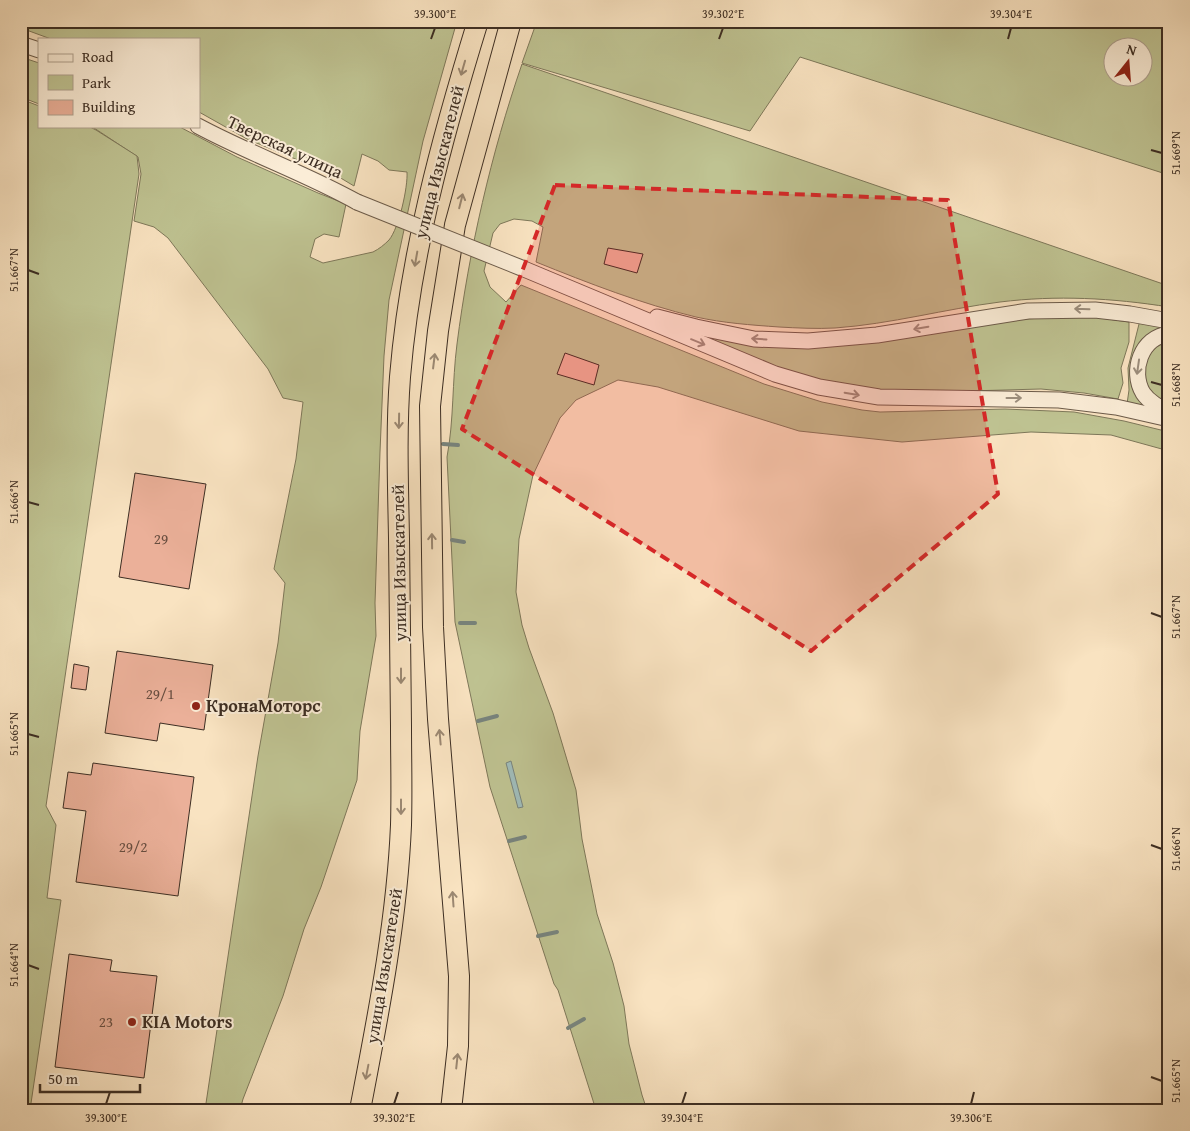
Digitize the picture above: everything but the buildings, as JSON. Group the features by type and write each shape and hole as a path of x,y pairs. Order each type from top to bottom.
{"highway":[{"name":"улица Изыскателей","path":"360,1110 385,973 399,860 401,728 398,470 399,400 404,341 424,213 454,99 478,21"},
{"name":"улица Изыскателей","path":"451,1110 458,1046 459,976 438,719 433,627 430,406 443,291 455,225 511,21"}],"street":[{"path":"21,44 38,50"},
{"name":"Тверская улица","path":"200,127 232,144 324,184 357,202 524,269"},
{"path":"524,269 636,311 696,327 754,339 808,341 878,335 998,315 1066,309 1117,312 1169,321"},
{"path":"524,269 766,370 819,387 879,398 1059,400 1116,407 1169,419"},
{"path":"1169,334 1157,337 1147,346 1140,356 1137,371 1139,385 1147,398 1169,412"}],"highlighted area":[{"path":"555,185 948,200 998,494 811,651 462,429"}],"green space":[{"path":"21,21 457,21 423,141 389,300 384,356 380,452 375,603 376,636 360,731 357,780 321,887 304,929 283,996 240,1110 205,1110 258,756 278,643 285,583 274,569 296,459 303,402 283,398 268,369 168,238 154,227 134,221 141,174 138,157 94,128 182,128 237,157 346,204 339,237 324,234 315,239 310,257 323,263 373,252 389,240 393,234 402,207 407,172 389,170 378,161 362,154 354,186 339,177 247,139 200,113 200,38 48,38 21,28"},
{"path":"537,21 1169,21 1169,175 800,57 750,131 522,63"},
{"path":"21,57 38,63 38,104 21,97"},
{"path":"522,64 1169,286 1169,307 1127,301 1063,298 1000,302 877,323 835,328 758,325 716,321 676,312 575,278 536,262 543,227 532,221 514,219 500,224 493,233 484,271 490,287 506,302 521,285 764,384 822,402 880,412 1005,409 1074,412 1169,432 1169,451 1111,435 1031,432 902,442 799,431 658,387 618,380 576,400 560,418 533,475 519,539 516,592 522,625 553,713 576,790 582,839 597,914 613,963 624,1006 629,1044 647,1110 596,1110 490,787 455,622 447,457 451,429 457,344 468,273 482,203 500,132"},
{"path":"21,99 38,106 38,128 92,128 137,156 139,174 46,806 56,825 47,898 61,900 30,1110 21,1110"},
{"path":"1087,316 1129,322 1129,342 1121,368 1123,383 1118,399 1084,393 1041,389 863,391 783,372 696,335 731,340 1003,320"},
{"path":"1140,320 1169,325 1138,348 1151,409 1127,404 1129,390 1128,368"},
{"path":"1169,339 1169,406 1150,393 1141,369 1147,352"}],"water":[{"path":"511,761 523,807 518,808 506,763"}],"waterway":[{"path":"443,444 458,445"},
{"path":"452,540 464,542"},
{"path":"460,623 475,623"},
{"path":"478,721 497,716"},
{"path":"509,841 525,837"},
{"path":"538,936 557,932"},
{"path":"568,1028 584,1019"},
{"path":"609,1110 615,1107"}],"place":[{"name":"КронаМоторс","path":"196,706"},
{"name":"KIA Motors","path":"132,1022"}]}
